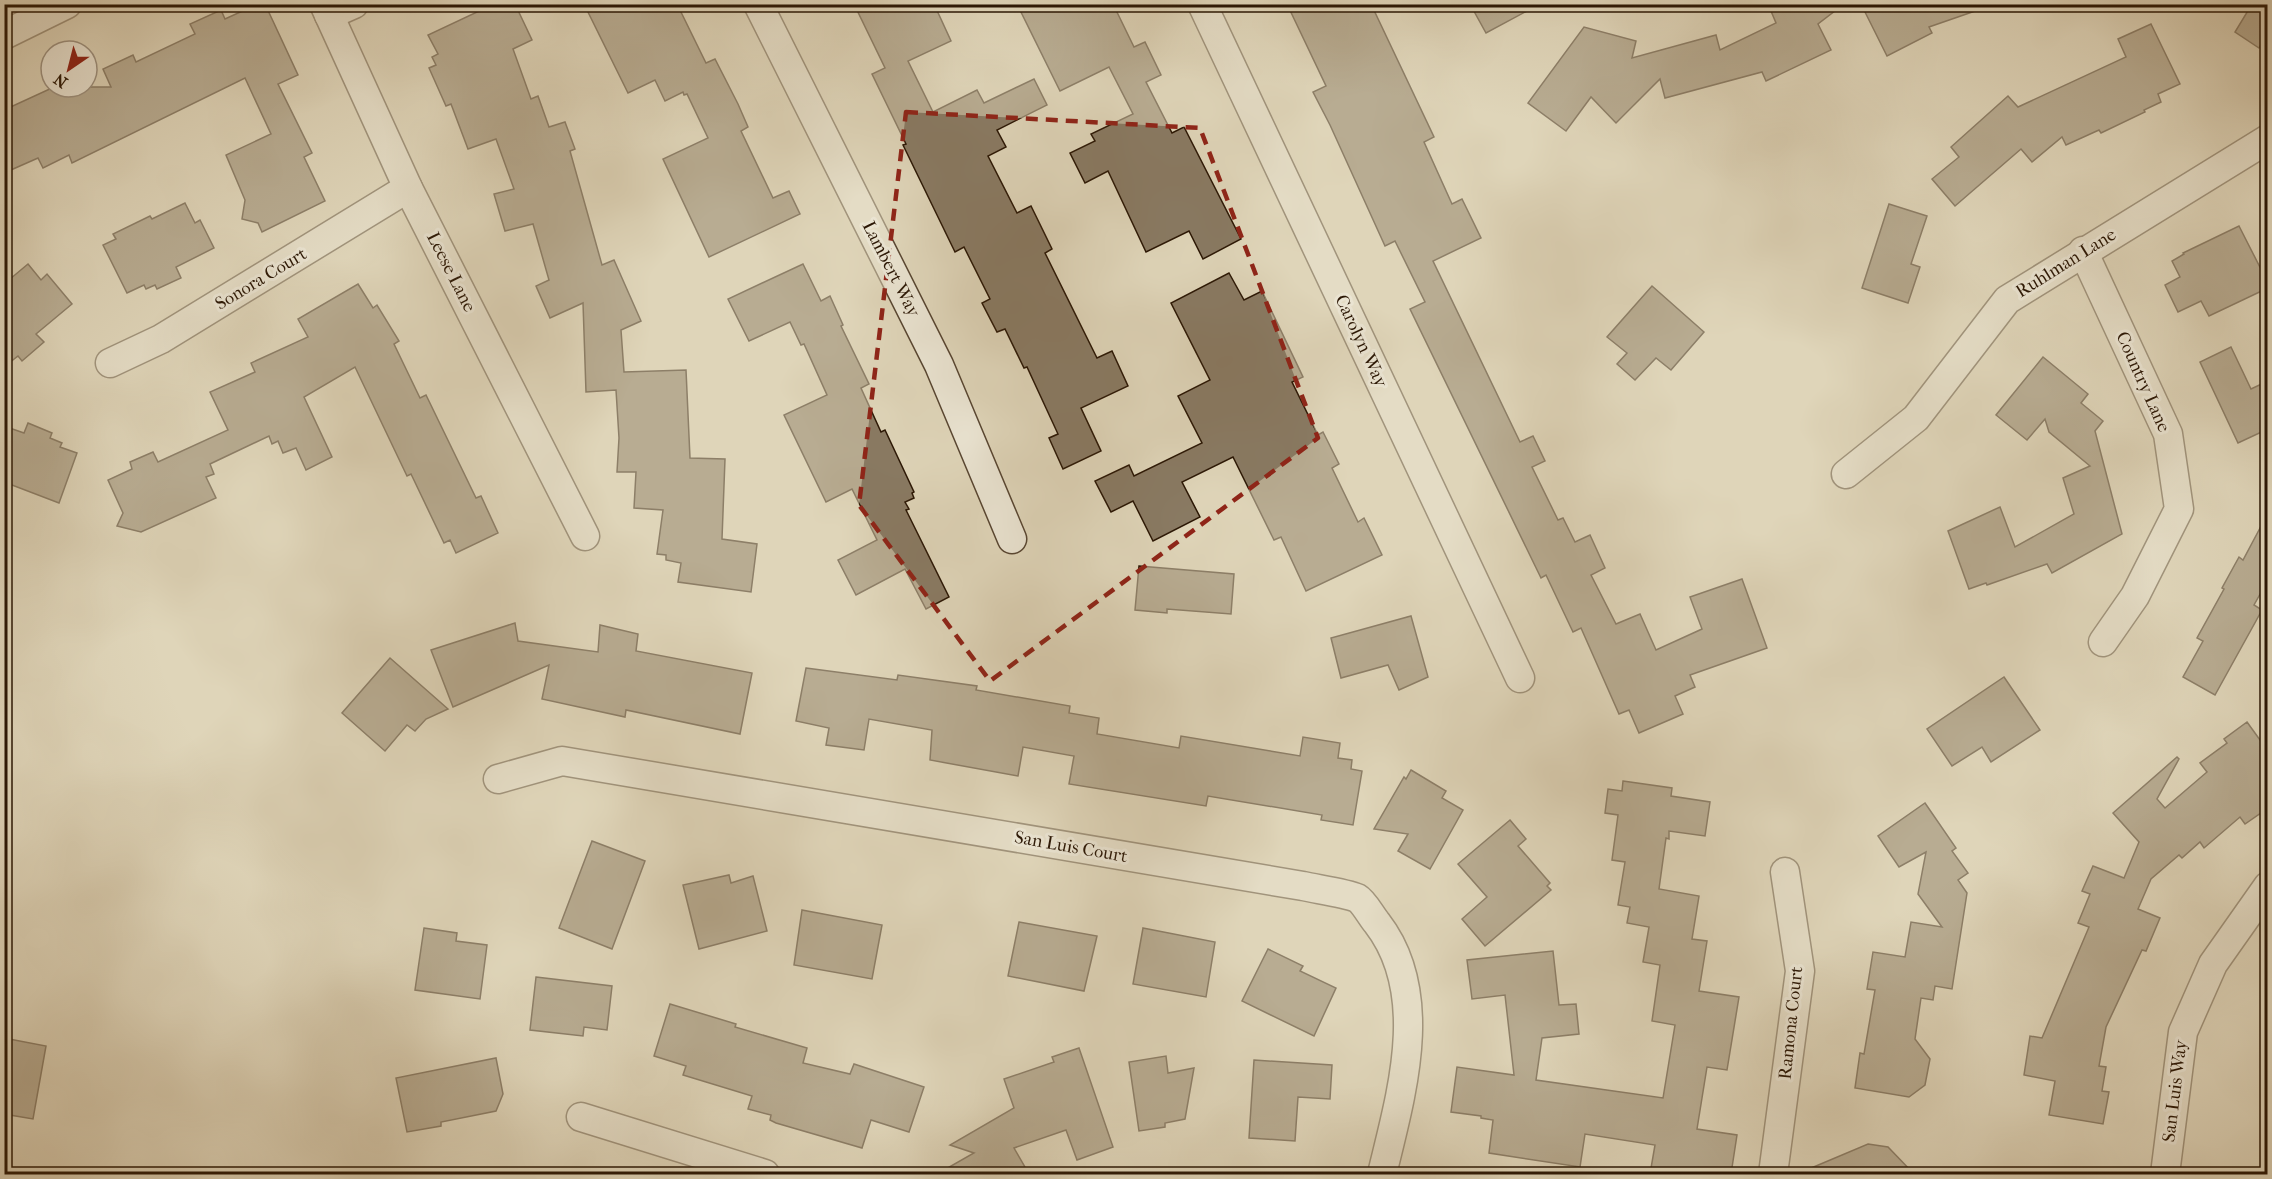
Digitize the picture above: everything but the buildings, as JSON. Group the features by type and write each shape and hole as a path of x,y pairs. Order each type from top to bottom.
{"street":[{"path":"4,35 67,4"},
{"name":"Lambert Way","path":"758,4 939,364 1012,539"},
{"name":"Carolyn Way","path":"1203,4 1520,678"},
{"name":"Leese Lane","path":"336,8 408,188 585,536"},
{"name":"Ruhlman Lane","path":"1846,474 1916,417 2007,300 2083,251 2268,139"},
{"name":"Sonora Court","path":"110,363 161,339 408,188"},
{"name":"Country Lane","path":"2083,251 2168,434 2179,509 2135,596 2103,642"},
{"name":"San Luis Court","path":"498,779 562,761 1303,886 1358,898 1387,936 1403,973 1408,1027 1400,1098 1382,1174"},
{"name":"Ramona Court","path":"1773,1174 1800,971 1785,872"},
{"name":"San Luis Way","path":"2165,1174 2182,1032 2213,964 2268,886"},
{"path":"581,1117 765,1174"}],"highlighted area":[{"path":"906,112 1200,128 1318,438 990,681 859,505"}]}
